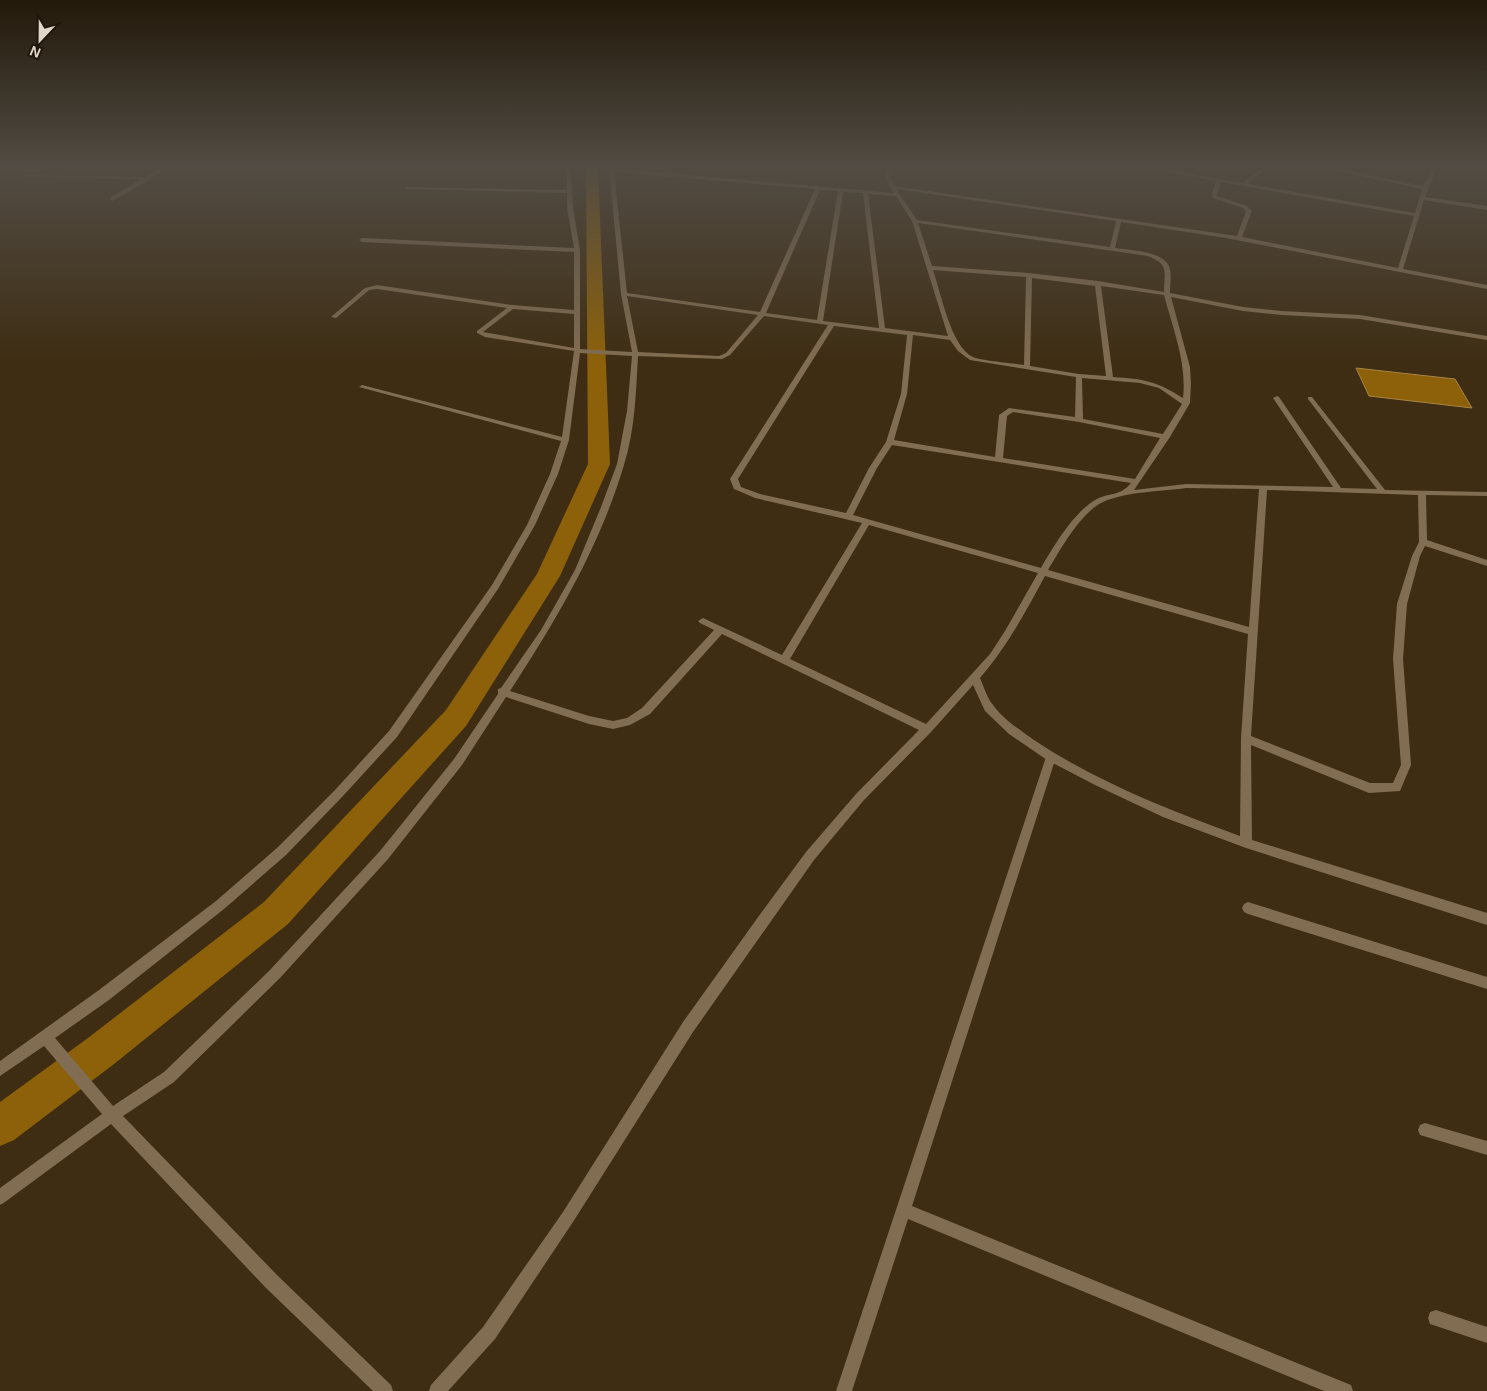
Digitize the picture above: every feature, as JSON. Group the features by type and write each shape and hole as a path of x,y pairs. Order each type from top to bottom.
{"street":[{"path":"0,1069 104,995 227,899 282,851 393,734 495,587 531,525 554,474 565,440 577,351 577,250 574,233"},
{"path":"0,1197 112,1115 169,1077 275,974 384,855 458,762 502,692 544,632 579,570 606,507 621,464 631,411 635,353 616,233"},
{"path":"512,307 479,332 486,335 577,351 720,358 728,354 762,314 798,233"},
{"path":"820,322 834,233"},
{"path":"870,233 882,330"},
{"path":"919,233 952,338 960,350 972,359 1079,376 1140,381 1161,386 1186,403"},
{"path":"999,233 1149,255 1162,260 1167,267 1167,294 1187,367 1186,403 1127,493"},
{"path":"1112,249 1116,233"},
{"path":"1205,233 1487,287"},
{"path":"1239,238 1241,233"},
{"path":"1400,270 1411,233"},
{"path":"362,240 577,250"},
{"path":"930,268 1029,275 1098,283 1243,308 1281,313 1360,317 1487,338"},
{"path":"1027,368 1029,275"},
{"path":"1098,283 1110,379"},
{"path":"334,317 367,289 377,287 512,307 577,312"},
{"path":"624,294 832,324 952,338"},
{"path":"832,324 734,479 738,489 758,496 848,516 1253,632"},
{"path":"848,516 873,468 890,442 904,394 910,332"},
{"path":"1079,376 1079,420"},
{"path":"362,386 565,440"},
{"path":"1277,398 1339,491"},
{"path":"1310,398 1383,492"},
{"path":"998,460 1003,415 1012,410 1166,436"},
{"path":"890,442 1136,482"},
{"path":"437,1391 489,1333 568,1216 688,1026 798,871 860,797 927,729 993,657 1009,633 1057,547 1079,518 1098,501 1127,493 1186,486 1487,494"},
{"path":"1246,843 1246,738 1263,487"},
{"path":"1246,738 1369,788 1396,788 1406,765 1398,659 1402,604 1416,556 1423,542 1422,492"},
{"path":"784,660 867,522"},
{"path":"1423,542 1487,563"},
{"path":"702,621 927,729"},
{"path":"502,692 589,720 613,725 630,721 646,711 720,630"},
{"path":"974,676 988,708 1013,731 1051,757 1099,782 1167,814 1246,843 1487,919"},
{"path":"844,1391 1051,757"},
{"path":"1248,908 1487,983"},
{"path":"45,1037 112,1115 271,1281 384,1391"},
{"path":"1426,1130 1487,1148"},
{"path":"904,1210 1345,1391"},
{"path":"1436,1318 1487,1335"}],"shaded area":[{"path":"1356,368 1455,379 1472,408 1369,396"}],"waterway":[{"path":"0,1126 101,1051 276,913 456,718 548,576 599,464 594,233"}]}
